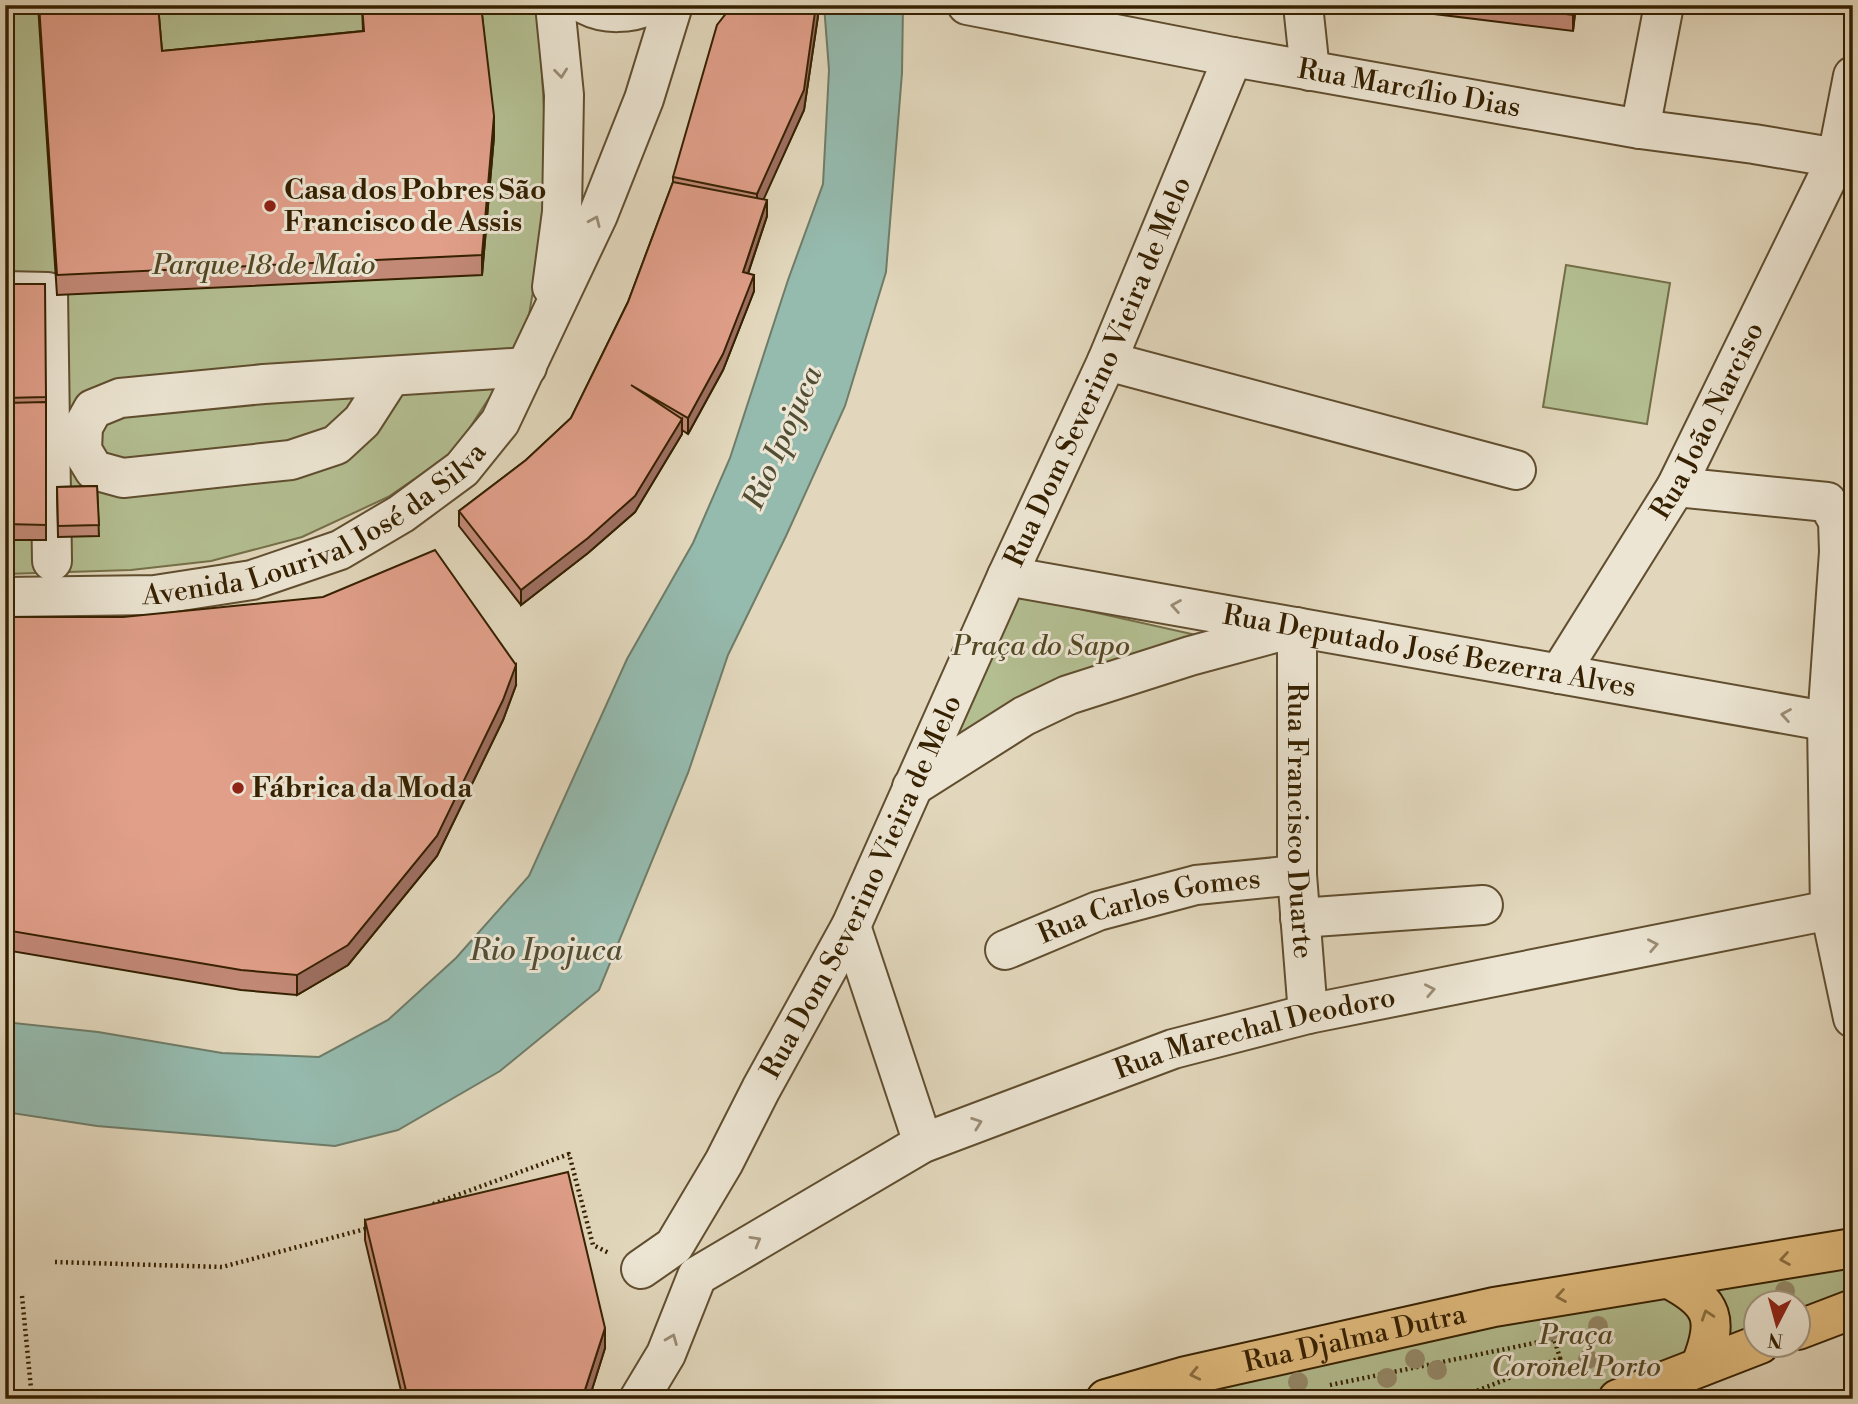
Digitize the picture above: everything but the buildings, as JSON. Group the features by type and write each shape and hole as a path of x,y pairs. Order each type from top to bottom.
{"main road":[{"name":"Rua Djalma Dutra","path":"1106,1399 1186,1376 1494,1307 1853,1248"},
{"path":"1669,1279 1692,1291 1704,1305 1711,1324 1711,1340 1700,1367"},
{"path":"1812,1325 1853,1309"},
{"path":"1618,1399 1742,1352"}],"street":[{"path":"546,327 562,212 564,95 555,5"},
{"path":"586,5 615,13 640,10 649,5"},
{"name":"Avenida Lourival José da Silva","path":"5,597 155,595 252,580 340,550 401,514 462,469 500,422 603,202 643,99 673,5"},
{"name":"Rua Marcílio Dias","path":"967,5 1310,71 1640,128 1845,158"},
{"path":"1303,5 1310,71"},
{"path":"1640,128 1664,5"},
{"name":"Rua Dom Severino Vieira de Melo","path":"641,1269 674,1246 724,1162 851,926 1007,576 1107,362 1233,57"},
{"name":"Rua João Narciso","path":"1559,674 1676,487 1845,158 1853,76"},
{"path":"5,291 48,292 33,412 52,561"},
{"path":"1107,362 1516,470"},
{"path":"391,376 362,421 335,445 291,460 123,478 94,470 82,450 83,427 93,408 120,398 264,384 527,367"},
{"path":"1676,487 1827,502 1838,521 1841,909 1853,1018"},
{"name":"Rua Deputado José Bezerra Alves","path":"1007,576 1840,724"},
{"path":"912,787 1024,716 1068,695 1190,656 1297,627"},
{"name":"Rua Francisco Duarte","path":"1297,627 1297,874 1308,1014"},
{"name":"Rua Carlos Gomes","path":"1005,950 1098,911 1196,885 1297,874"},
{"path":"1300,918 1483,905"},
{"name":"Rua Marechal Deodoro","path":"639,1399 666,1354 697,1276 923,1143 1173,1049 1308,1014 1841,909"},
{"path":"851,926 923,1143"}],"path":[{"path":"431,1205 569,1154 593,1245 641,1269"},
{"path":"55,1262 222,1267 381,1223"},
{"path":"22,1296 32,1399"},
{"path":"1307,1390 1554,1339 1566,1379"},
{"path":"1456,1399 1560,1358"},
{"path":"1304,1381 1309,1399"}],"green space":[{"name":"Parque 18 de Maio","path":"5,5 538,5 546,144 542,237 528,321 504,375 454,452 388,497 302,537 211,561 131,570 5,574"},
{"path":"1566,265 1670,283 1647,424 1543,407"},
{"name":"Praça do Sapo","path":"1017,595 1232,643 937,763"},
{"name":"Praça Coronel Porto","path":"1845,1257 1853,1281 1849,1296 1812,1310 1812,1288 1742,1288 1742,1337 1584,1399 1142,1399 1188,1386"}],"water":[{"name":"Rio Ipojuca","path":"824,5 903,5 902,73 886,272 845,406 728,655 688,773 599,990 500,1071 398,1130 335,1146 97,1126 5,1112 5,1022 98,1032 222,1053 319,1057 388,1020 456,958 529,876 627,659 693,543 730,458 788,280 823,184 829,70"}],"place":[{"name":"Casa dos Pobres São Francisco de Assis","path":"270,206"},
{"name":"Fábrica da Moda","path":"238,788"}]}
